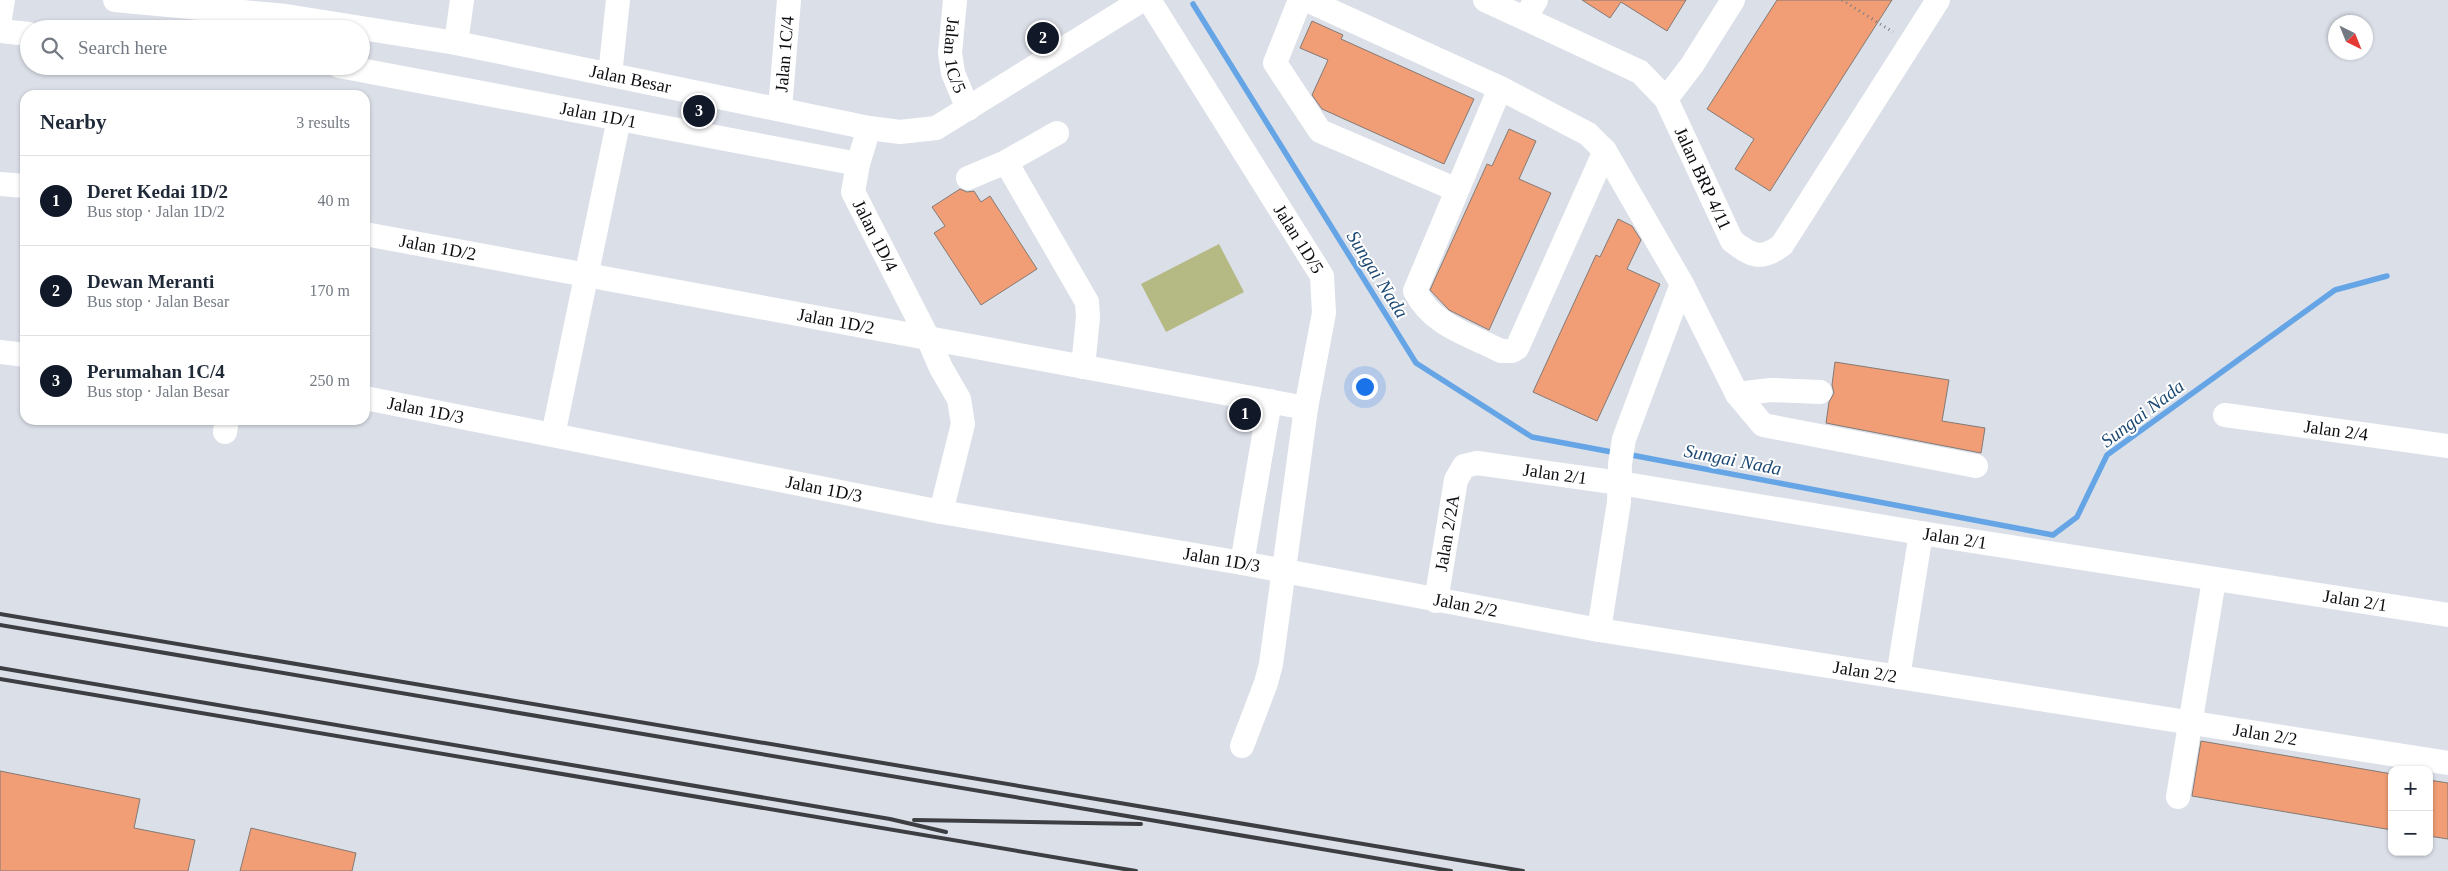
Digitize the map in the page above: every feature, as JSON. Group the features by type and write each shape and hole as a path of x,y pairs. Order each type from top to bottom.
{"street":[{"path":"0,18 3,0"},
{"name":"Jalan Besar","path":"122,0 287,8 345,20"},
{"path":"456,43 462,0"},
{"path":"610,75 618,0"},
{"name":"Jalan 1C/4","path":"780,108 789,0"},
{"name":"Jalan 1C/5","path":"955,0 950,53 953,73 968,109"},
{"name":"Jalan Besar","path":"370,25 780,108 869,128 900,132 936,128 1142,0"},
{"name":"Jalan 1D/5","path":"1150,0 1322,276 1324,313 1306,408 1284,571 1266,683 1242,746"},
{"path":"1300,0 1275,63 1320,131 1457,190"},
{"path":"1307,0 1500,88 1588,134 1605,151 1682,284 1737,394 1764,425 1976,466"},
{"name":"Jalan BRP 4/11","path":"1485,0 1530,9 1640,72 1666,99 1732,241 1746,251 1758,256 1772,254 1782,245 1938,0"},
{"path":"1666,99 1692,65 1733,0"},
{"path":"0,31 20,33"},
{"name":"Jalan 1D/1","path":"370,72 858,164"},
{"path":"1500,88 1415,291 1423,306 1435,318 1501,351 1512,351 1517,348 1605,151"},
{"path":"553,435 619,119"},
{"name":"Jalan 1D/4","path":"869,128 858,164 854,192 928,338 941,368 959,399 963,424 941,512"},
{"path":"968,178 1006,162 1058,133"},
{"path":"1006,162 1087,302 1088,317 1083,367"},
{"path":"0,184 20,186"},
{"name":"Jalan 1D/2","path":"370,235 1306,408"},
{"path":"1599,630 1619,502 1624,439 1682,284"},
{"path":"0,352 20,354"},
{"path":"1737,394 1771,390 1820,392"},
{"name":"Jalan 1D/3","path":"370,399 941,512 1284,571"},
{"path":"1242,563 1270,401"},
{"name":"Jalan 2/4","path":"2226,415 2448,446"},
{"name":"Jalan 2/1","path":"1464,466 1477,463 1620,474 1921,533 2448,616"},
{"name":"Jalan 2/2A","path":"1436,601 1456,480 1464,466"},
{"path":"1898,677 1921,533"},
{"name":"Jalan 2/2","path":"1284,571 1436,601 1599,630 2448,763"},
{"path":"2178,797 2214,580"}],"path":[{"path":"1842,0 1911,43"}],"green space":[{"path":"1219,244 1244,292 1166,332 1141,284"}],"building":[{"path":"1582,0 1686,0 1667,31 1621,2 1610,18"},
{"path":"1777,0 1892,0 1770,191 1735,169 1754,139 1707,109"},
{"path":"1312,21 1343,35 1341,39 1474,99 1444,164 1322,109 1312,95 1328,60 1300,48"},
{"path":"1509,129 1536,141 1519,179 1551,193 1489,330 1449,310 1430,290 1487,164 1492,166"},
{"path":"960,189 967,192 974,191 981,202 990,196 1037,269 981,305 934,233 945,226 932,207"},
{"path":"1618,219 1632,226 1641,240 1627,269 1660,284 1597,421 1533,392 1596,255 1600,257"},
{"path":"1835,362 1949,380 1942,421 1985,428 1981,453 1826,423 1829,402 1834,393 1832,385"},
{"path":"2201,741 2388,773 2388,829 2192,796"},
{"path":"0,771 140,799 134,828 195,840 188,871 0,871"},
{"path":"2433,781 2448,783 2448,839 2433,837"},
{"path":"251,828 356,853 352,871 240,871"}],"waterway":[{"name":"Sungai Nada","path":"1193,4 1416,363 1532,437 1617,453"},
{"name":"Sungai Nada","path":"1626,454 2053,535 2077,517 2107,455 2335,290 2387,276"}],"railway":[{"path":"0,614 1523,871"},
{"path":"0,625 1451,871"},
{"path":"0,668 890,819 946,832"},
{"path":"0,679 1136,871"},
{"path":"914,820 1141,824"}],"place":[{"name":"Dewan Meranti","path":"1043,38"},
{"name":"Perumahan 1C/4","path":"699,111"},
{"name":"Deret Kedai 1D/2","path":"1245,414"}]}
